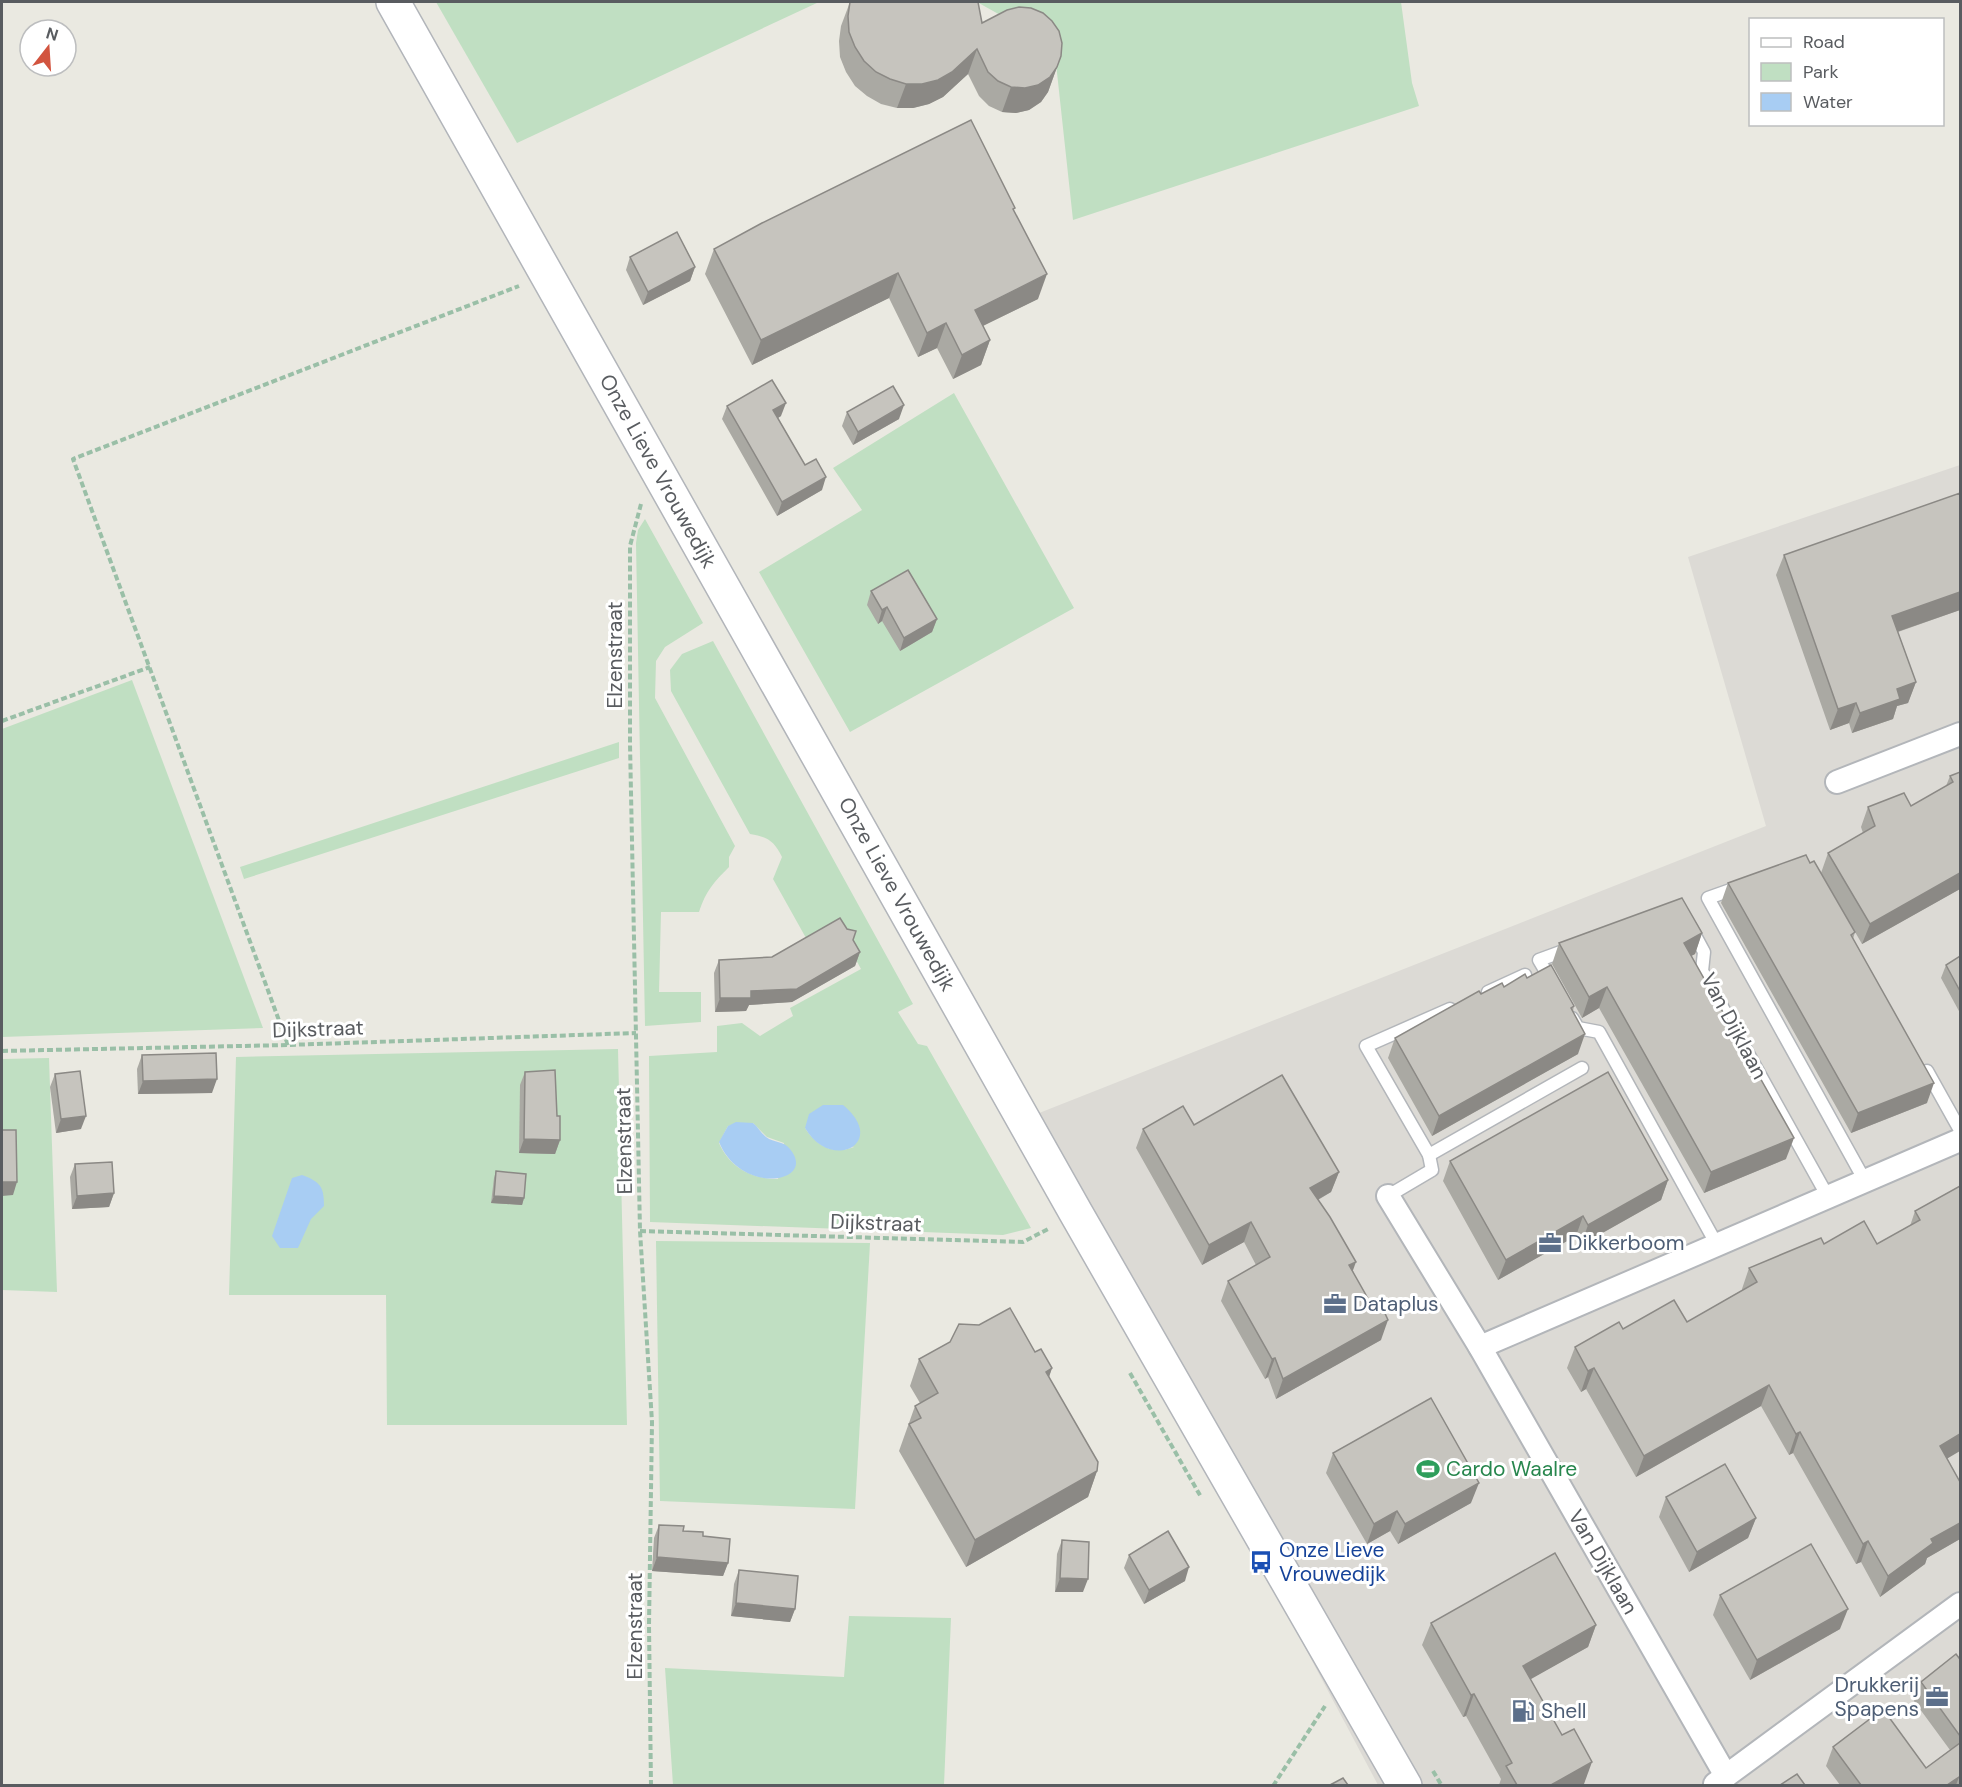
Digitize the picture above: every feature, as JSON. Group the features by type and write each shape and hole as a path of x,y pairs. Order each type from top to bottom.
{"main road":[{"name":"Onze Lieve Vrouwedijk","path":"393,2 1076,1213 1404,1785"}],"street":[{"path":"1837,782 1960,734"},
{"path":"1480,1347 1960,1140"},
{"name":"Van Dijklaan","path":"1389,1196 1480,1347 1719,1781 1960,1604"}],"lane":[{"name":"Van Dijklaan","path":"1752,883 1707,898 1865,1181"},
{"name":"Van Dijklaan","path":"1685,915 1704,952 1702,971 1828,1197"},
{"path":"1556,989 1539,960 1583,944"},
{"path":"1525,975 1366,1046 1429,1155 1582,1068"},
{"path":"1567,1009 1578,1028 1599,1032 1717,1245"},
{"path":"1919,1058 1960,1130"},
{"name":"Van Dijklaan","path":"1389,1196 1432,1170 1429,1155"}],"path":[{"path":"288,1045 73,459 548,275"},
{"name":"Elzenstraat","path":"643,497 630,546 630,744 640,1231 652,1422 649,1625 651,1785"},
{"path":"2,721 150,667"},
{"name":"Dijkstraat","path":"2,1050 288,1045 636,1033"},
{"name":"Dijkstraat","path":"640,1231 1023,1242 1076,1213"},
{"path":"1273,1785 1326,1704"},
{"path":"1431,1767 1442,1785"}],"shaded area":[{"path":"1960,465 1960,1785 1378,1785 1024,1119 1766,826 1688,557"}],"green space":[{"path":"436,2 819,2 517,143"},
{"path":"977,2 1401,2 1412,83 1419,106 1073,220 1054,45"},
{"path":"954,393 1074,608 850,732 759,572 862,510 833,468"},
{"path":"645,519 703,623 665,647 656,661 655,698 735,846 729,857 729,867 704,898 699,912 661,912 659,992 701,992 701,1022 645,1026 636,543 638,530"},
{"path":"713,641 913,1004 898,1012 918,1044 927,1046 1031,1228 1003,1235 650,1222 649,1056 717,1052 717,1026 742,1023 760,1036 793,1016 790,1008 861,969 835,921 806,938 773,879 782,857 773,843 750,834 671,691 670,670 682,654","holes":["753,1123 767,1137 784,1143 778,1179 759,1177 743,1170 729,1159 719,1143 728,1126","805,1128 854,1147 839,1150 826,1147 814,1140"]},
{"path":"132,680 263,1028 2,1037 2,729"},
{"path":"619,742 619,758 244,879 240,867"},
{"path":"618,1049 627,1425 387,1425 386,1295 229,1295 236,1057"},
{"path":"49,1058 57,1292 2,1290 2,1059"},
{"path":"656,1241 870,1243 855,1509 660,1501"},
{"path":"849,1616 951,1618 944,1785 673,1785 665,1668 844,1677"}],"water":[{"path":"823,1105 843,1105 856,1119 860,1131 858,1141 851,1148 841,1151 828,1149 816,1141 805,1128 809,1114"},
{"path":"736,1122 753,1123 766,1137 788,1146 796,1161 794,1170 786,1176 773,1178 759,1177 743,1171 730,1159 719,1142 728,1126"},
{"path":"302,1175 320,1186 324,1206 311,1219 298,1248 280,1248 272,1236 292,1178"}],"building":[{"path":"850,2 978,2 982,23 1007,10 1019,7 1031,8 1043,13 1059,31 1062,43 1061,56 1050,77 1038,85 1025,88 1011,87 998,81 988,72 977,49 952,72 938,80 922,84 906,84 876,72 864,61 849,32"},
{"path":"971,120 1047,274 975,310 990,340 962,355 946,323 927,333 898,273 761,340 714,249"},
{"path":"677,232 695,267 648,292 630,257"},
{"path":"772,380 786,403 773,410 805,465 816,459 826,477 782,502 727,406"},
{"path":"893,386 904,405 858,432 847,412"},
{"path":"1960,493 1960,592 1892,616 1916,682 1897,689 1900,699 1860,713 1856,703 1838,709 1784,555"},
{"path":"908,570 937,619 904,638 887,607 882,610 871,591"},
{"path":"1960,772 1960,873 1870,924 1828,853 1875,826 1868,807 1904,793 1911,806 1953,782 1950,776"},
{"path":"1806,855 1810,863 1814,861 1855,932 1851,935 1934,1083 1858,1113 1728,883"},
{"path":"1682,898 1702,933 1684,943 1794,1138 1711,1172 1607,987 1589,997 1559,943"},
{"path":"840,918 847,929 856,931 853,940 860,952 797,989 751,991 751,998 720,998 719,960 772,957"},
{"path":"1960,956 1960,991 1946,965"},
{"path":"1551,965 1574,1006 1571,1008 1585,1034 1439,1116 1395,1038 1479,991 1481,994 1502,983 1504,987 1525,974 1527,978"},
{"path":"216,1053 217,1079 143,1081 142,1055"},
{"path":"555,1070 560,1140 524,1139 525,1072"},
{"path":"80,1071 86,1116 61,1119 55,1074"},
{"path":"1608,1072 1668,1180 1588,1225 1583,1216 1506,1260 1450,1161"},
{"path":"1282,1075 1339,1172 1310,1188 1356,1262 1349,1265 1370,1302 1378,1298 1388,1320 1283,1379 1275,1358 1272,1359 1228,1281 1270,1257 1251,1222 1209,1245 1143,1129 1183,1106 1194,1125"},
{"path":"2,1130 16,1130 17,1182 2,1182"},
{"path":"112,1162 114,1193 77,1196 75,1164"},
{"path":"496,1171 526,1174 524,1198 494,1196"},
{"path":"1960,1186 1960,1434 1940,1446 1960,1482 1960,1523 1931,1539 1933,1543 1888,1576 1868,1541 1863,1544 1800,1432 1796,1434 1769,1385 1644,1456 1594,1368 1588,1371 1575,1347 1619,1322 1623,1329 1674,1300 1687,1322 1757,1282 1749,1268 1821,1238 1824,1244 1864,1221 1877,1244 1920,1220 1915,1211"},
{"path":"1010,1308 1035,1352 1041,1349 1052,1368 1046,1372 1098,1462 1097,1471 975,1540 909,1424 921,1418 915,1406 938,1393 919,1359 950,1342 959,1324 979,1325"},
{"path":"1431,1398 1479,1483 1405,1524 1397,1511 1374,1524 1333,1453"},
{"path":"1725,1464 1756,1518 1697,1552 1666,1497"},
{"path":"659,1525 684,1526 683,1531 703,1532 703,1536 730,1539 728,1563 657,1557"},
{"path":"1168,1531 1189,1567 1149,1590 1129,1555"},
{"path":"1062,1540 1089,1542 1088,1579 1060,1578"},
{"path":"1811,1544 1848,1609 1757,1660 1720,1595"},
{"path":"1555,1553 1596,1625 1523,1666 1562,1735 1574,1729 1592,1762 1551,1785 1517,1785 1506,1766 1512,1763 1431,1623"},
{"path":"739,1570 798,1576 795,1609 736,1603"},
{"path":"1956,1654 1959,1658 1960,1656 1960,1736 1921,1682"},
{"path":"1883,1709 1926,1768 1960,1743 1960,1779 1959,1777 1947,1785 1861,1785 1833,1747"},
{"path":"1797,1774 1805,1785 1780,1785"},
{"path":"1343,1778 1348,1785 1330,1785"}],"place":[{"name":"Dikkerboom","path":"1550,1243"},
{"name":"Dataplus","path":"1335,1304"},
{"name":"Cardo Waalre","path":"1428,1469"},
{"name":"Onze Lieve Vrouwedijk","path":"1261,1562"},
{"name":"Drukkerij Spapens","path":"1937,1697"},
{"name":"Shell","path":"1523,1711"}]}
